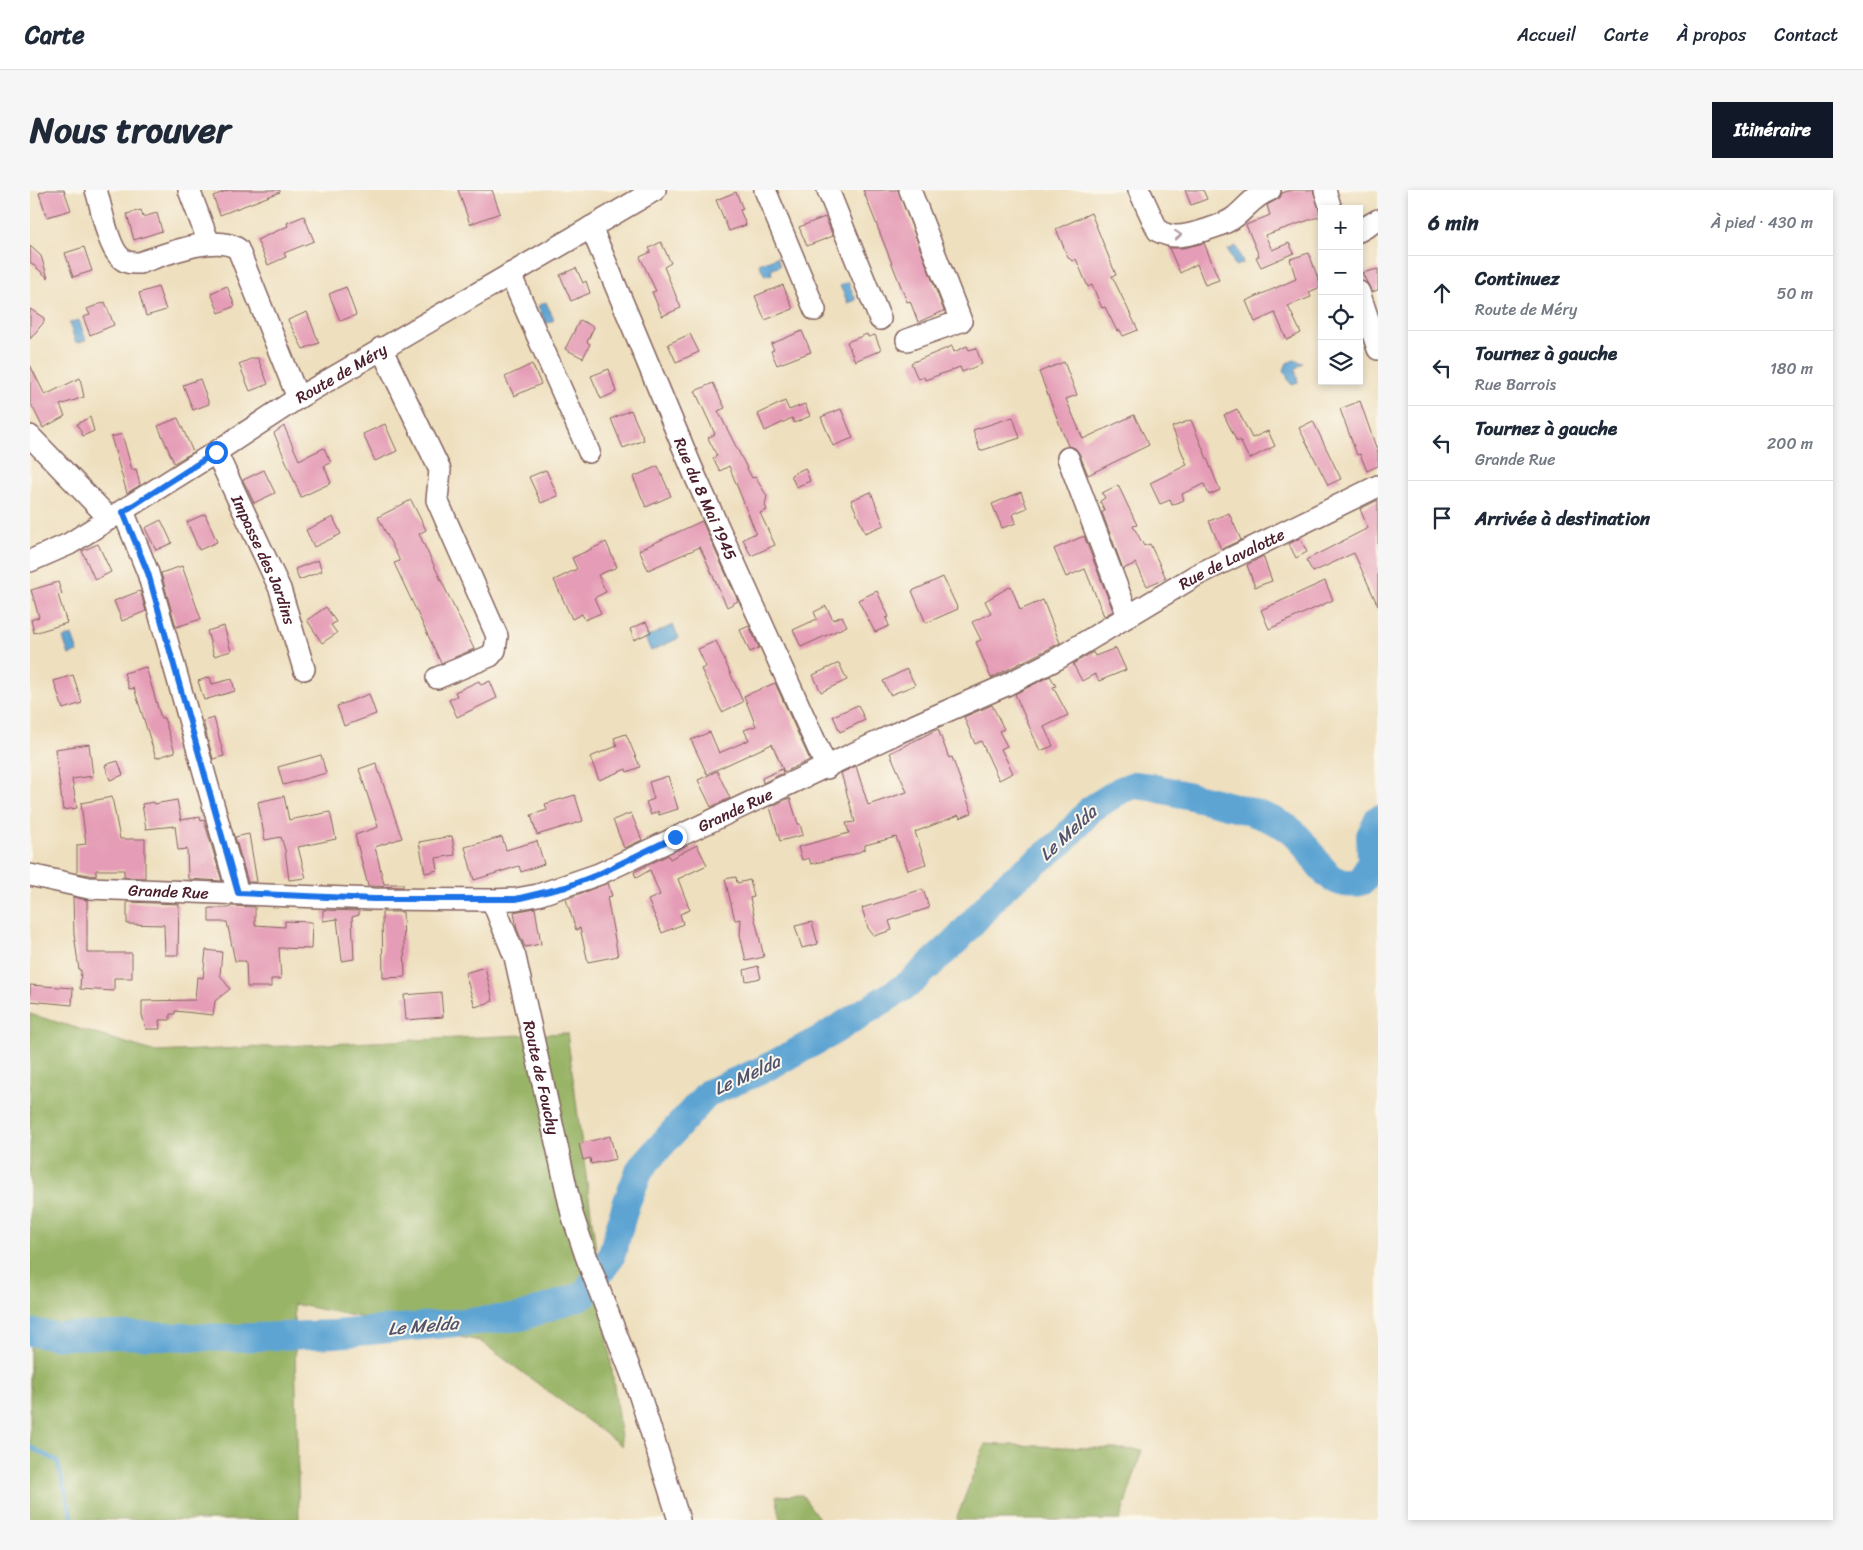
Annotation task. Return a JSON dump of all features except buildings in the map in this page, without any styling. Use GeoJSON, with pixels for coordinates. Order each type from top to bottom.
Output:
{"type":"FeatureCollection","features":[{"type":"Feature","properties":{"kind":"street"},"geometry":{"type":"LineString","coordinates":[[96,190],[114,250],[121,258],[128,262],[138,263],[209,243],[230,243],[238,248],[298,398]]}},
{"type":"Feature","properties":{"kind":"street"},"geometry":{"type":"LineString","coordinates":[[190,190],[209,243]]}},
{"type":"Feature","properties":{"kind":"street","name":"Route de Méry"},"geometry":{"type":"LineString","coordinates":[[30,561],[69,544],[298,398],[655,190]]}},
{"type":"Feature","properties":{"kind":"street"},"geometry":{"type":"LineString","coordinates":[[764,190],[815,310]]}},
{"type":"Feature","properties":{"kind":"street"},"geometry":{"type":"LineString","coordinates":[[828,190],[880,319]]}},
{"type":"Feature","properties":{"kind":"street"},"geometry":{"type":"LineString","coordinates":[[907,340],[961,321],[910,190]]}},
{"type":"Feature","properties":{"kind":"street"},"geometry":{"type":"LineString","coordinates":[[1140,190],[1158,231],[1178,236],[1217,226],[1234,218],[1249,203],[1270,190]]}},
{"type":"Feature","properties":{"kind":"street"},"geometry":{"type":"LineString","coordinates":[[1325,190],[1330,205]]}},
{"type":"Feature","properties":{"kind":"street"},"geometry":{"type":"LineString","coordinates":[[1363,229],[1378,220]]}},
{"type":"Feature","properties":{"kind":"street","name":"Rue du 8 Mai 1945"},"geometry":{"type":"LineString","coordinates":[[591,227],[696,478],[827,768]]}},
{"type":"Feature","properties":{"kind":"street"},"geometry":{"type":"LineString","coordinates":[[510,274],[589,452]]}},
{"type":"Feature","properties":{"kind":"street"},"geometry":{"type":"LineString","coordinates":[[1360,295],[1378,349]]}},
{"type":"Feature","properties":{"kind":"street"},"geometry":{"type":"LineString","coordinates":[[381,348],[440,470],[437,500],[497,636],[495,650],[490,656],[437,678]]}},
{"type":"Feature","properties":{"kind":"street"},"geometry":{"type":"LineString","coordinates":[[30,436],[117,515],[148,573],[238,893]]}},
{"type":"Feature","properties":{"kind":"street","name":"Impasse des Jardins"},"geometry":{"type":"LineString","coordinates":[[216,452],[280,589],[304,669]]}},
{"type":"Feature","properties":{"kind":"street"},"geometry":{"type":"LineString","coordinates":[[1068,458],[1128,616]]}},
{"type":"Feature","properties":{"kind":"street","name":"Rue de Lavalotte"},"geometry":{"type":"LineString","coordinates":[[1091,639],[1204,572],[1378,486]]}},
{"type":"Feature","properties":{"kind":"street","name":"Grande Rue"},"geometry":{"type":"LineString","coordinates":[[30,875],[89,888],[492,900],[516,899],[538,895],[591,877],[827,768],[897,733],[1004,686],[1091,639]]}},
{"type":"Feature","properties":{"kind":"street","name":"Route de Fouchy"},"geometry":{"type":"LineString","coordinates":[[492,900],[515,957],[562,1171],[586,1256],[639,1393],[679,1520]]}},
{"type":"Feature","properties":{"kind":"green space"},"geometry":{"type":"Polygon","coordinates":[[[30,1014],[156,1052],[567,1033],[622,1446],[480,1341],[294,1304],[299,1520],[30,1520],[30,1014]]]}},
{"type":"Feature","properties":{"kind":"green space"},"geometry":{"type":"Polygon","coordinates":[[[985,1444],[1142,1450],[1120,1520],[956,1520],[985,1444]]]}},
{"type":"Feature","properties":{"kind":"green space"},"geometry":{"type":"Polygon","coordinates":[[[802,1495],[820,1520],[781,1520],[776,1496],[802,1495]]]}},
{"type":"Feature","properties":{"kind":"water"},"geometry":{"type":"Polygon","coordinates":[[[1236,246],[1243,263],[1235,266],[1228,250],[1236,246]]]}},
{"type":"Feature","properties":{"kind":"water"},"geometry":{"type":"Polygon","coordinates":[[[777,257],[780,266],[771,270],[772,274],[765,276],[759,264],[777,257]]]}},
{"type":"Feature","properties":{"kind":"water"},"geometry":{"type":"Polygon","coordinates":[[[848,282],[856,300],[848,303],[840,286],[848,282]]]}},
{"type":"Feature","properties":{"kind":"water"},"geometry":{"type":"Polygon","coordinates":[[[546,302],[554,320],[546,324],[538,306],[546,302]]]}},
{"type":"Feature","properties":{"kind":"water"},"geometry":{"type":"Polygon","coordinates":[[[79,320],[86,340],[76,343],[69,323],[79,320]]]}},
{"type":"Feature","properties":{"kind":"water"},"geometry":{"type":"Polygon","coordinates":[[[1294,360],[1303,363],[1295,369],[1298,382],[1293,385],[1290,383],[1284,370],[1287,363],[1294,360]]]}},
{"type":"Feature","properties":{"kind":"water"},"geometry":{"type":"Polygon","coordinates":[[[673,625],[679,638],[651,651],[645,638],[673,625]]]}},
{"type":"Feature","properties":{"kind":"water"},"geometry":{"type":"Polygon","coordinates":[[[72,635],[78,652],[69,655],[63,638],[72,635]]]}},
{"type":"Feature","properties":{"kind":"waterway","name":"Le Melda"},"geometry":{"type":"LineString","coordinates":[[30,1332],[58,1336],[116,1335],[230,1338],[335,1334],[521,1317],[584,1295],[611,1257],[626,1204],[640,1169],[708,1093],[760,1071],[824,1037],[909,984],[957,940],[1004,887],[1062,842],[1091,809],[1121,790],[1134,785],[1151,787],[1227,805],[1266,817],[1294,833],[1323,869],[1340,882],[1363,881],[1371,860],[1370,836],[1378,819]]}},
{"type":"Feature","properties":{"kind":"waterway"},"geometry":{"type":"LineString","coordinates":[[30,1447],[57,1461],[73,1520]]}},
{"type":"Feature","properties":{"kind":"route"},"geometry":{"type":"LineString","coordinates":[[216,452],[123,512],[148,573],[238,893],[374,899],[516,899],[566,887],[599,874],[675,837]]}}]}
